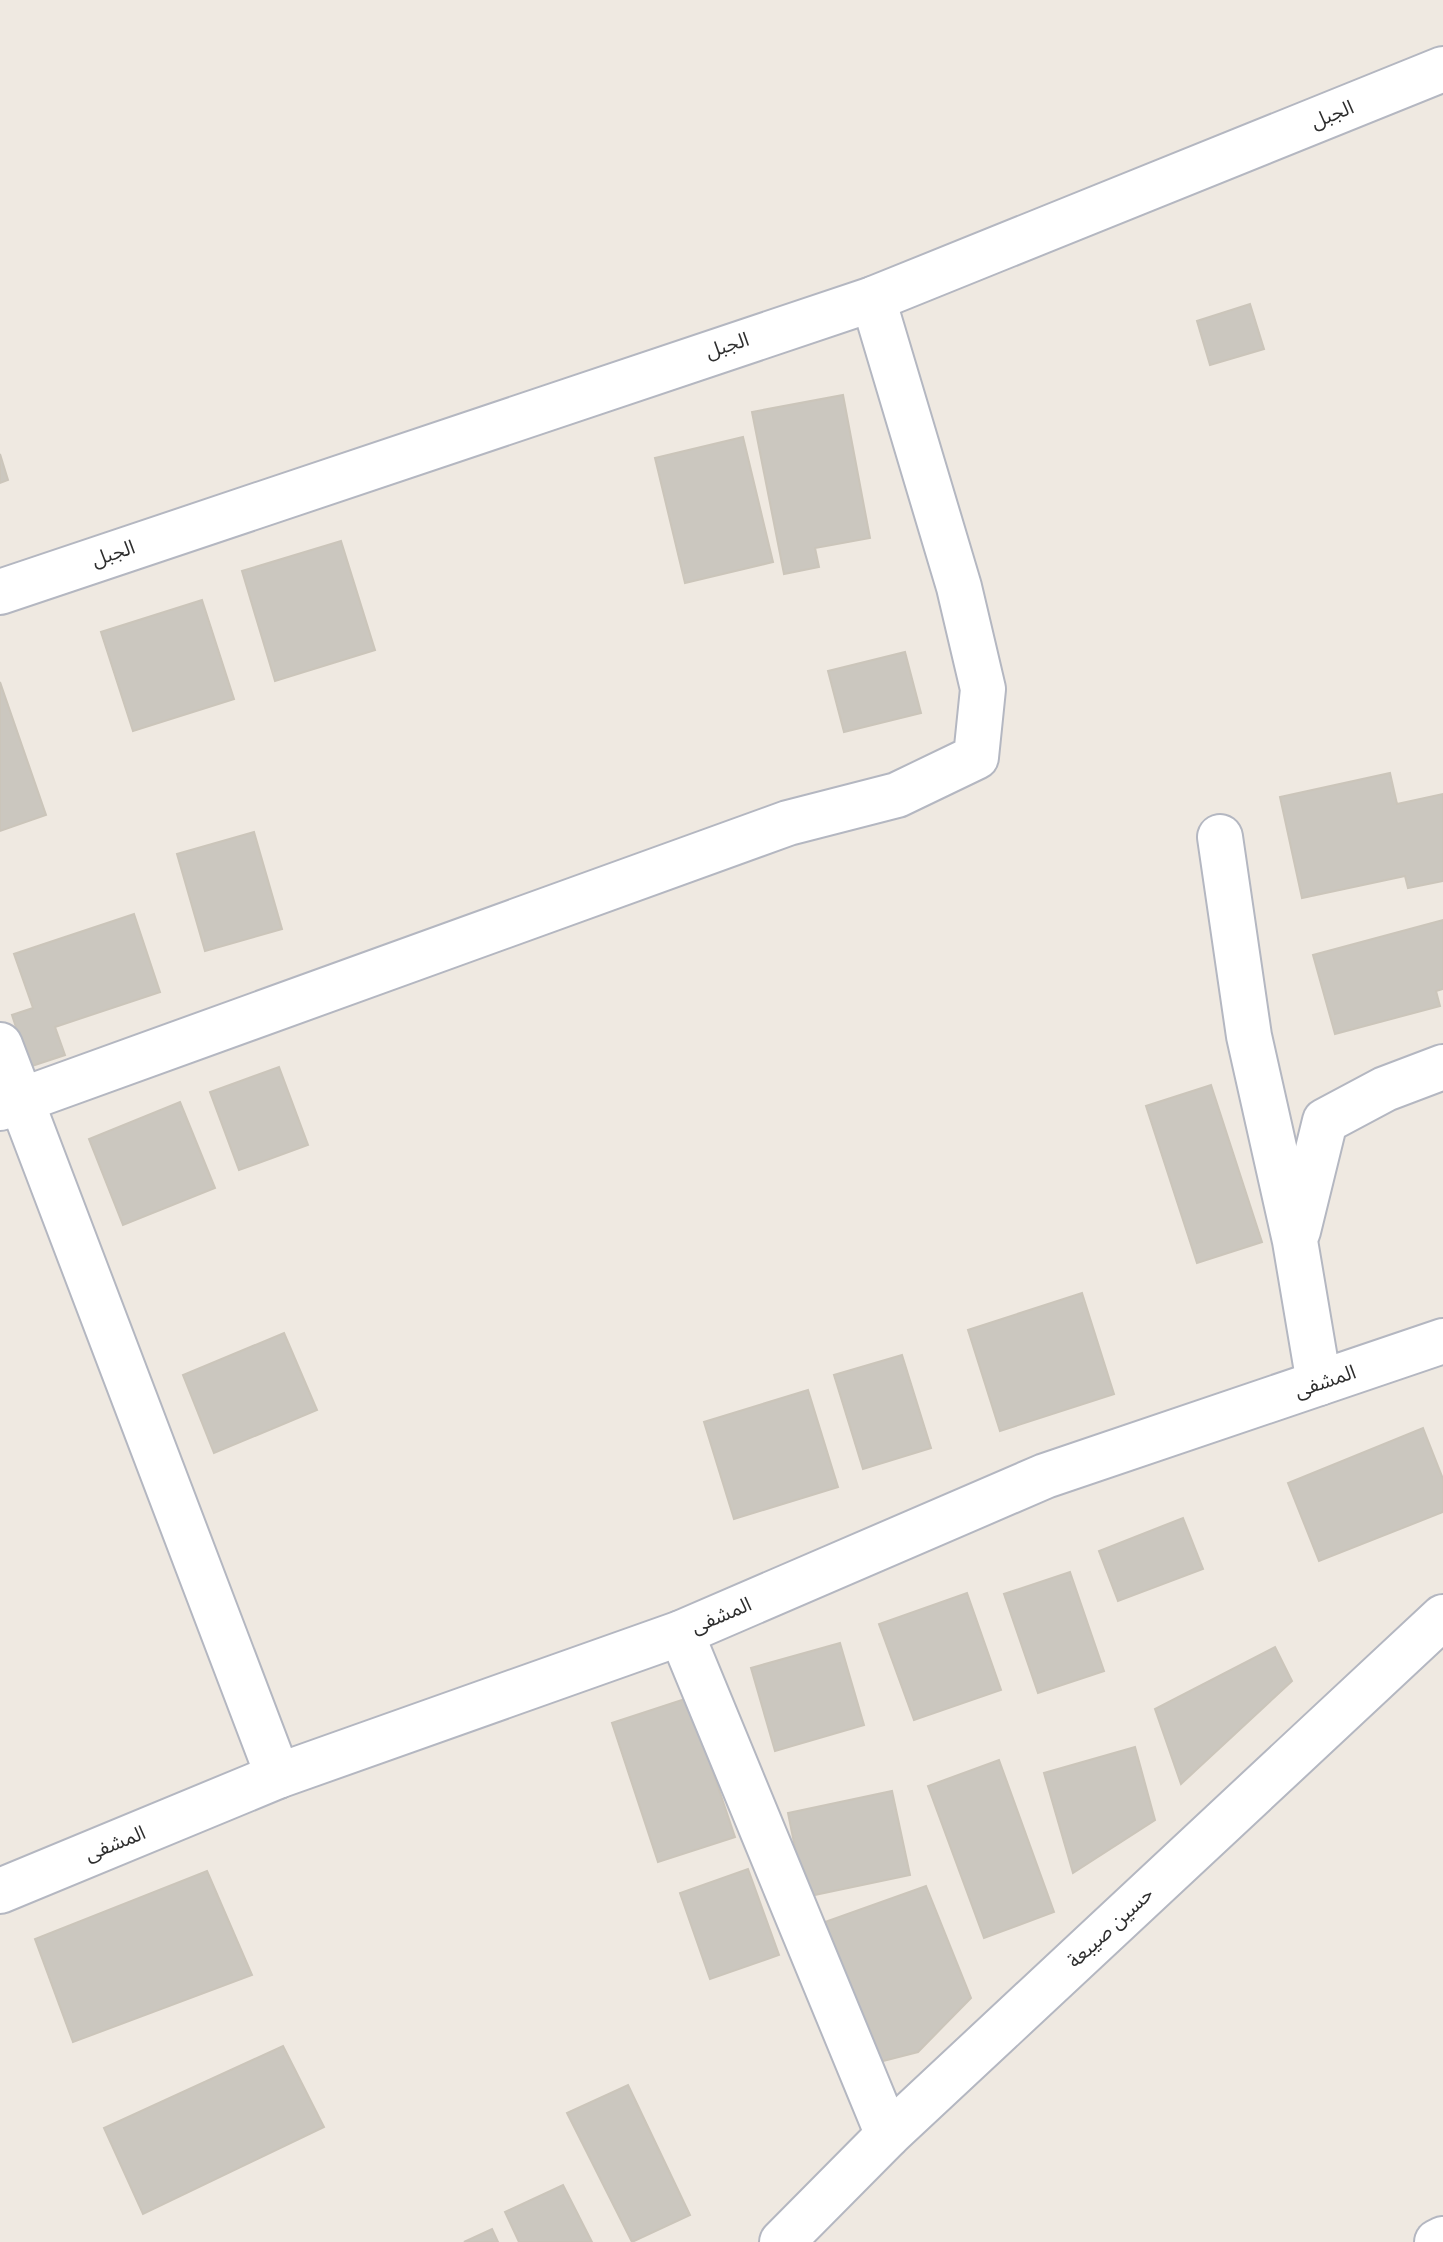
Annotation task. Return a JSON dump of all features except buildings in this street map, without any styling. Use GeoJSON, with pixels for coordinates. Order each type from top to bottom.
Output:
{"type":"FeatureCollection","features":[{"type":"Feature","properties":{"kind":"street","name":"الجبل"},"geometry":{"type":"LineString","coordinates":[[0,592],[873,299],[1443,69]]}},
{"type":"Feature","properties":{"kind":"street"},"geometry":{"type":"LineString","coordinates":[[11,1104],[788,823],[897,795],[976,757],[983,689],[959,587],[873,299]]}},
{"type":"Feature","properties":{"kind":"street"},"geometry":{"type":"LineString","coordinates":[[1220,837],[1249,1036],[1295,1241],[1319,1383]]}},
{"type":"Feature","properties":{"kind":"street"},"geometry":{"type":"LineString","coordinates":[[0,1045],[11,1104],[278,1776]]}},
{"type":"Feature","properties":{"kind":"street"},"geometry":{"type":"LineString","coordinates":[[1295,1241],[1325,1121],[1385,1089],[1443,1067]]}},
{"type":"Feature","properties":{"kind":"street","name":"المشفى"},"geometry":{"type":"LineString","coordinates":[[0,1891],[278,1776],[681,1633],[1045,1476],[1443,1341]]}},
{"type":"Feature","properties":{"kind":"street","name":"حسين صيبعة"},"geometry":{"type":"LineString","coordinates":[[782,2242],[888,2135],[1443,1617]]}},
{"type":"Feature","properties":{"kind":"street"},"geometry":{"type":"LineString","coordinates":[[681,1633],[888,2135]]}},
{"type":"Feature","properties":{"kind":"street"},"geometry":{"type":"LineString","coordinates":[[1437,2242],[1443,2239]]}}]}
